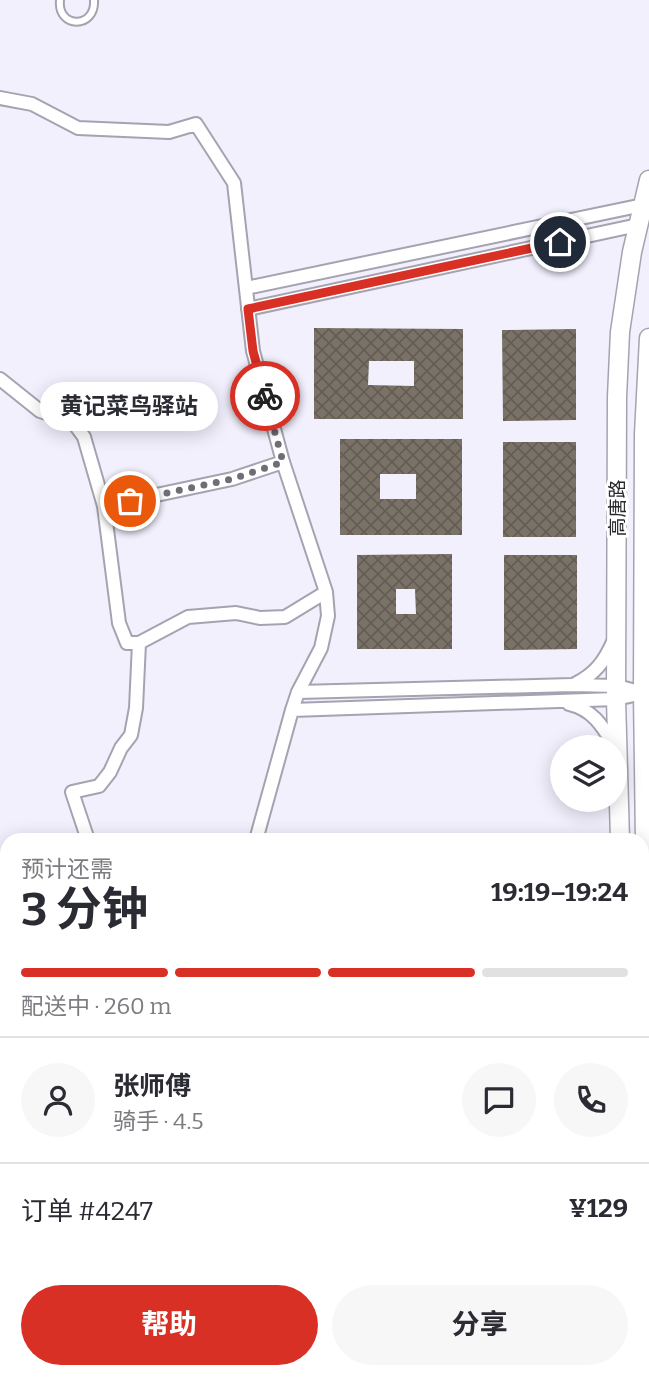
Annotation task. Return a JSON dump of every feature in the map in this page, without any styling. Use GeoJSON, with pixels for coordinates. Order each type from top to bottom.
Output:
{"type":"FeatureCollection","features":[{"type":"Feature","properties":{"kind":"street"},"geometry":{"type":"LineString","coordinates":[[0,98],[32,104],[78,128],[169,132],[196,124],[234,183],[253,351],[283,462],[326,592],[328,616],[321,648],[298,692],[292,710],[258,833]]}},
{"type":"Feature","properties":{"kind":"street","name":"高唐路"},"geometry":{"type":"LineString","coordinates":[[617,735],[617,397],[620,332],[638,225],[649,180]]}},
{"type":"Feature","properties":{"kind":"street"},"geometry":{"type":"LineString","coordinates":[[246,288],[643,205]]}},
{"type":"Feature","properties":{"kind":"street"},"geometry":{"type":"LineString","coordinates":[[248,309],[638,225]]}},
{"type":"Feature","properties":{"kind":"street","name":"高唐路"},"geometry":{"type":"LineString","coordinates":[[645,833],[644,434],[649,338]]}},
{"type":"Feature","properties":{"kind":"street"},"geometry":{"type":"LineString","coordinates":[[0,379],[40,411],[73,422],[84,437],[104,506],[120,623],[127,643],[139,643],[188,617],[236,613],[260,618],[285,617],[326,592]]}},
{"type":"Feature","properties":{"kind":"street"},"geometry":{"type":"LineString","coordinates":[[104,506],[232,479],[283,462]]}},
{"type":"Feature","properties":{"kind":"street"},"geometry":{"type":"LineString","coordinates":[[572,685],[587,678],[601,666],[617,632]]}},
{"type":"Feature","properties":{"kind":"street"},"geometry":{"type":"LineString","coordinates":[[87,833],[72,792],[99,786],[131,736],[136,708],[139,643]]}},
{"type":"Feature","properties":{"kind":"street"},"geometry":{"type":"LineString","coordinates":[[298,692],[572,685],[643,693]]}},
{"type":"Feature","properties":{"kind":"street"},"geometry":{"type":"LineString","coordinates":[[292,710],[559,701],[617,692]]}},
{"type":"Feature","properties":{"kind":"street"},"geometry":{"type":"LineString","coordinates":[[559,701],[577,705],[596,718],[607,735]]}},
{"type":"Feature","properties":{"kind":"street","name":"高唐路"},"geometry":{"type":"LineString","coordinates":[[619,812],[620,833]]}},
{"type":"Feature","properties":{"kind":"lane"},"geometry":{"type":"LineString","coordinates":[[60,0],[61,12],[74,22],[90,17],[97,0]]}},
{"type":"Feature","properties":{"kind":"building"},"geometry":{"type":"Polygon","coordinates":[[[314,328],[463,329],[463,419],[314,419],[314,328]],[[369,361],[368,385],[414,386],[414,361],[369,361]]]}},
{"type":"Feature","properties":{"kind":"building"},"geometry":{"type":"Polygon","coordinates":[[[576,329],[576,420],[503,421],[502,330],[576,329]]]}},
{"type":"Feature","properties":{"kind":"building"},"geometry":{"type":"Polygon","coordinates":[[[340,439],[462,439],[462,535],[340,535],[340,439]],[[380,474],[380,499],[416,499],[416,474],[380,474]]]}},
{"type":"Feature","properties":{"kind":"building"},"geometry":{"type":"Polygon","coordinates":[[[503,442],[576,442],[576,537],[503,537],[503,442]]]}},
{"type":"Feature","properties":{"kind":"building"},"geometry":{"type":"Polygon","coordinates":[[[144,476],[145,488],[130,492],[128,481],[144,476]]]}},
{"type":"Feature","properties":{"kind":"building"},"geometry":{"type":"Polygon","coordinates":[[[452,554],[452,649],[357,649],[357,555],[452,554]],[[396,589],[396,614],[416,614],[415,589],[396,589]]]}},
{"type":"Feature","properties":{"kind":"building"},"geometry":{"type":"Polygon","coordinates":[[[504,555],[577,555],[577,649],[504,650],[504,555]]]}},
{"type":"Feature","properties":{"kind":"way so far"},"geometry":{"type":"LineString","coordinates":[[130,501],[232,479],[283,462],[265,396]]}},
{"type":"Feature","properties":{"kind":"place","name":"黄记菜鸟驿站"},"geometry":{"type":"Point","coordinates":[130,501]}},
{"type":"Feature","properties":{"kind":"route"},"geometry":{"type":"LineString","coordinates":[[265,396],[253,351],[248,309],[560,242]]}}]}
